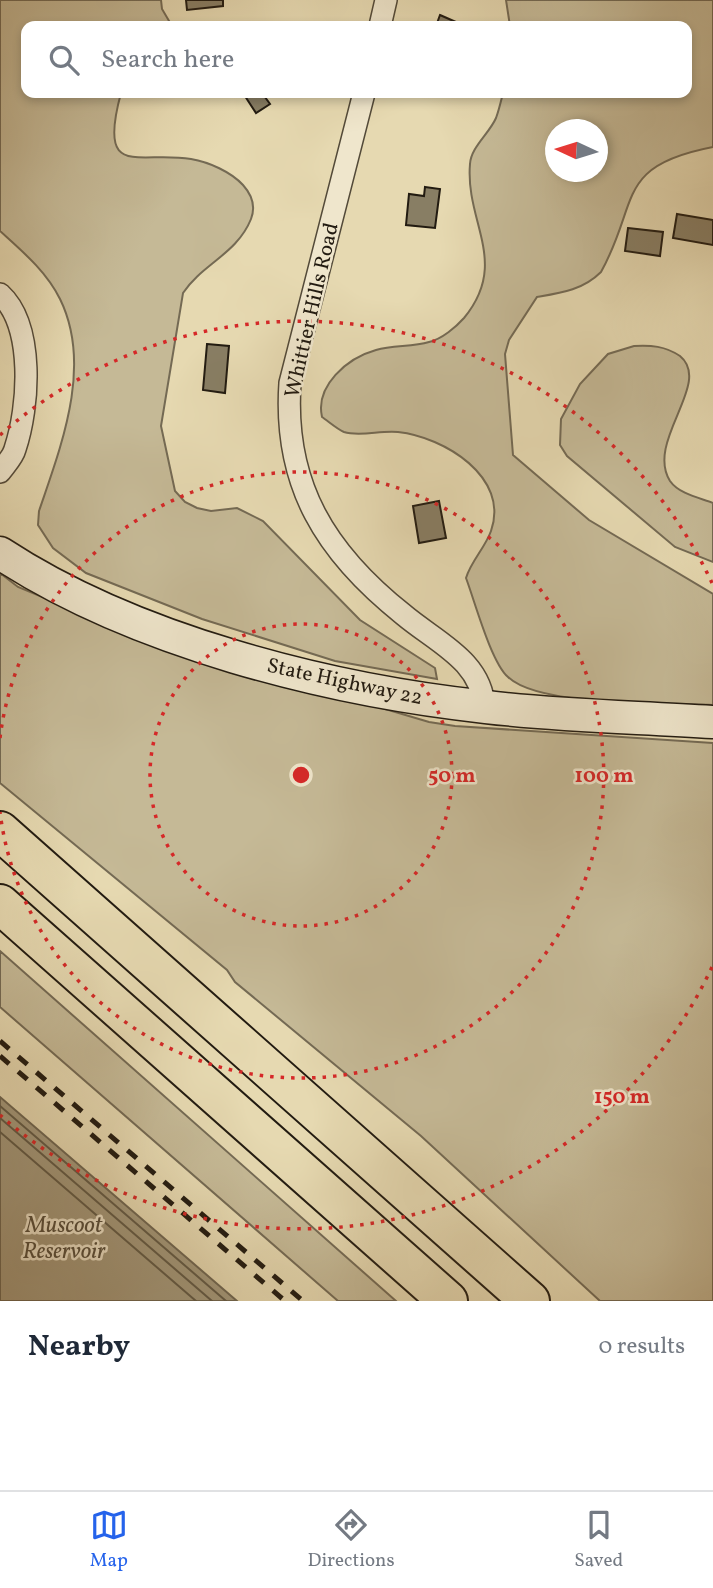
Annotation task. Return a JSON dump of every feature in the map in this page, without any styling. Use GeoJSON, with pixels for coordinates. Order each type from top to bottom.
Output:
{"type":"FeatureCollection","features":[{"type":"Feature","properties":{"kind":"highway"},"geometry":{"type":"LineString","coordinates":[[0,831],[530,1301]]}},
{"type":"Feature","properties":{"kind":"highway"},"geometry":{"type":"LineString","coordinates":[[0,905],[448,1301]]}},
{"type":"Feature","properties":{"kind":"main road","name":"State Highway 22"},"geometry":{"type":"LineString","coordinates":[[0,553],[112,611],[218,651],[331,680],[484,707],[713,722]]}},
{"type":"Feature","properties":{"kind":"street"},"geometry":{"type":"LineString","coordinates":[[381,21],[386,0]]}},
{"type":"Feature","properties":{"kind":"street","name":"Whittier Hills Road"},"geometry":{"type":"LineString","coordinates":[[363,98],[290,383],[288,418],[294,465],[318,523],[343,556],[402,614],[468,664],[483,690],[484,707]]}},
{"type":"Feature","properties":{"kind":"street"},"geometry":{"type":"LineString","coordinates":[[0,294],[11,304],[23,343],[27,377],[15,451],[0,472]]}},
{"type":"Feature","properties":{"kind":"shaded area"},"geometry":{"type":"Polygon","coordinates":[[[0,0],[161,0],[162,9],[169,21],[21,21],[21,98],[120,98],[114,139],[119,150],[127,156],[172,157],[205,162],[232,176],[243,185],[251,197],[252,214],[245,231],[183,293],[161,426],[175,491],[185,502],[197,508],[211,511],[237,508],[263,521],[360,620],[435,668],[437,679],[335,661],[202,619],[86,573],[53,548],[38,525],[39,511],[70,406],[74,351],[60,299],[48,279],[0,231],[0,0]]]}},
{"type":"Feature","properties":{"kind":"shaded area"},"geometry":{"type":"Polygon","coordinates":[[[506,0],[713,0],[713,147],[681,155],[659,165],[644,176],[634,190],[601,272],[579,287],[537,297],[509,340],[505,354],[513,455],[589,520],[713,594],[713,705],[574,699],[524,687],[508,677],[490,645],[466,578],[491,531],[494,511],[491,493],[482,477],[453,451],[435,442],[398,432],[344,432],[322,417],[323,395],[328,384],[354,359],[376,350],[423,344],[439,338],[464,318],[477,298],[484,279],[485,260],[473,205],[470,164],[474,152],[493,124],[502,98],[692,98],[692,21],[509,21],[506,0]]]}},
{"type":"Feature","properties":{"kind":"shaded area"},"geometry":{"type":"Polygon","coordinates":[[[634,346],[669,350],[680,356],[688,367],[689,381],[666,448],[665,465],[670,481],[679,489],[713,503],[713,562],[675,547],[567,456],[560,445],[561,419],[580,384],[608,354],[634,346]]]}},
{"type":"Feature","properties":{"kind":"shaded area"},"geometry":{"type":"Polygon","coordinates":[[[0,573],[18,587],[129,633],[429,722],[713,743],[713,1301],[600,1301],[421,1136],[235,982],[227,970],[0,783],[0,573]]]}},
{"type":"Feature","properties":{"kind":"shaded area"},"geometry":{"type":"Polygon","coordinates":[[[0,951],[396,1301],[338,1301],[0,1007],[0,951]]]}},
{"type":"Feature","properties":{"kind":"water","name":"Muscoot Reservoir"},"geometry":{"type":"Polygon","coordinates":[[[0,1097],[237,1301],[0,1301],[0,1097]]]}},
{"type":"Feature","properties":{"kind":"building"},"geometry":{"type":"Polygon","coordinates":[[[186,0],[223,0],[223,6],[187,10],[186,0]]]}},
{"type":"Feature","properties":{"kind":"building"},"geometry":{"type":"Polygon","coordinates":[[[440,15],[454,21],[438,21],[440,15]]]}},
{"type":"Feature","properties":{"kind":"building"},"geometry":{"type":"Polygon","coordinates":[[[246,98],[266,98],[270,104],[256,113],[246,98]]]}},
{"type":"Feature","properties":{"kind":"building"},"geometry":{"type":"Polygon","coordinates":[[[425,187],[440,189],[435,228],[406,225],[409,194],[424,196],[425,187]]]}},
{"type":"Feature","properties":{"kind":"building"},"geometry":{"type":"Polygon","coordinates":[[[677,214],[713,220],[713,245],[673,238],[677,214]]]}},
{"type":"Feature","properties":{"kind":"building"},"geometry":{"type":"Polygon","coordinates":[[[628,228],[663,232],[660,256],[625,251],[628,228]]]}},
{"type":"Feature","properties":{"kind":"building"},"geometry":{"type":"Polygon","coordinates":[[[207,344],[229,346],[225,393],[203,390],[207,344]]]}},
{"type":"Feature","properties":{"kind":"building"},"geometry":{"type":"Polygon","coordinates":[[[439,501],[446,538],[419,543],[413,506],[439,501]]]}},
{"type":"Feature","properties":{"kind":"railway"},"geometry":{"type":"LineString","coordinates":[[0,1041],[303,1301]]}},
{"type":"Feature","properties":{"kind":"railway"},"geometry":{"type":"LineString","coordinates":[[0,1056],[285,1301]]}}]}
